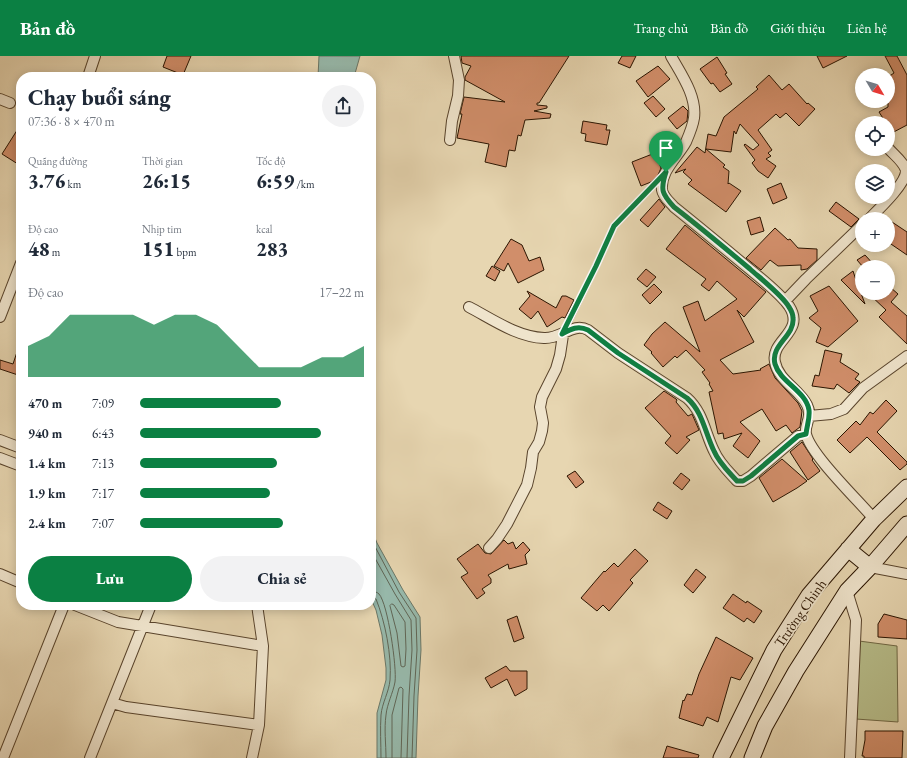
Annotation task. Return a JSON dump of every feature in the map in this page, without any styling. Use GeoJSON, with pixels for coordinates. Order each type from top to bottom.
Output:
{"type":"FeatureCollection","features":[{"type":"Feature","properties":{"kind":"street"},"geometry":{"type":"LineString","coordinates":[[89,72],[94,56]]}},
{"type":"Feature","properties":{"kind":"street"},"geometry":{"type":"LineString","coordinates":[[450,140],[452,121],[458,96],[459,80],[454,56]]}},
{"type":"Feature","properties":{"kind":"street"},"geometry":{"type":"LineString","coordinates":[[671,56],[690,94],[694,119],[686,142],[666,172],[662,183],[662,191],[670,202],[765,282],[789,306],[794,317],[793,327],[777,348],[774,356],[775,365],[780,375],[807,404],[809,416],[806,434],[812,447],[874,519]]}},
{"type":"Feature","properties":{"kind":"street"},"geometry":{"type":"LineString","coordinates":[[0,99],[10,103]]}},
{"type":"Feature","properties":{"kind":"street"},"geometry":{"type":"LineString","coordinates":[[876,212],[896,190],[903,180],[906,172],[895,156]]}},
{"type":"Feature","properties":{"kind":"street"},"geometry":{"type":"LineString","coordinates":[[785,301],[855,232]]}},
{"type":"Feature","properties":{"kind":"street"},"geometry":{"type":"LineString","coordinates":[[0,317],[16,275]]}},
{"type":"Feature","properties":{"kind":"street"},"geometry":{"type":"LineString","coordinates":[[469,307],[520,334],[529,336],[546,339],[562,334],[576,327],[588,330],[618,353],[693,403],[700,414],[714,452],[718,459],[737,481],[743,481],[751,476],[798,436],[806,434]]}},
{"type":"Feature","properties":{"kind":"street"},"geometry":{"type":"LineString","coordinates":[[489,548],[507,524],[527,486],[533,452],[539,442],[542,431],[543,423],[540,407],[542,397],[556,369],[560,355],[562,334]]}},
{"type":"Feature","properties":{"kind":"street"},"geometry":{"type":"LineString","coordinates":[[809,416],[831,414],[844,409],[863,388],[907,356]]}},
{"type":"Feature","properties":{"kind":"street"},"geometry":{"type":"LineString","coordinates":[[0,440],[16,446]]}},
{"type":"Feature","properties":{"kind":"street"},"geometry":{"type":"LineString","coordinates":[[0,458],[16,464]]}},
{"type":"Feature","properties":{"kind":"street","name":"Trường Chinh"},"geometry":{"type":"LineString","coordinates":[[721,758],[774,650],[809,595],[874,519],[907,487]]}},
{"type":"Feature","properties":{"kind":"street","name":"Trường Chinh"},"geometry":{"type":"LineString","coordinates":[[752,758],[765,726],[796,671],[847,591],[907,524]]}},
{"type":"Feature","properties":{"kind":"street"},"geometry":{"type":"LineString","coordinates":[[848,549],[870,567],[907,574]]}},
{"type":"Feature","properties":{"kind":"street"},"geometry":{"type":"LineString","coordinates":[[0,574],[16,581]]}},
{"type":"Feature","properties":{"kind":"street"},"geometry":{"type":"LineString","coordinates":[[847,591],[856,620],[850,758]]}},
{"type":"Feature","properties":{"kind":"street"},"geometry":{"type":"LineString","coordinates":[[3,758],[62,610]]}},
{"type":"Feature","properties":{"kind":"street"},"geometry":{"type":"LineString","coordinates":[[88,610],[118,622],[263,646]]}},
{"type":"Feature","properties":{"kind":"street"},"geometry":{"type":"LineString","coordinates":[[90,758],[149,610]]}},
{"type":"Feature","properties":{"kind":"street"},"geometry":{"type":"LineString","coordinates":[[252,758],[259,725],[263,646],[258,610]]}},
{"type":"Feature","properties":{"kind":"street"},"geometry":{"type":"LineString","coordinates":[[112,703],[126,707],[259,725]]}},
{"type":"Feature","properties":{"kind":"lane"},"geometry":{"type":"LineString","coordinates":[[562,334],[614,226],[666,172]]}},
{"type":"Feature","properties":{"kind":"green space"},"geometry":{"type":"Polygon","coordinates":[[[859,641],[897,646],[898,722],[856,719],[859,641]]]}},
{"type":"Feature","properties":{"kind":"water"},"geometry":{"type":"Polygon","coordinates":[[[319,56],[360,56],[355,72],[318,72],[319,56]]]}},
{"type":"Feature","properties":{"kind":"water"},"geometry":{"type":"Polygon","coordinates":[[[376,540],[403,590],[420,617],[421,650],[416,758],[377,758],[377,713],[386,680],[382,635],[376,610],[376,540]]]}},
{"type":"Feature","properties":{"kind":"building"},"geometry":{"type":"Polygon","coordinates":[[[167,56],[191,56],[184,72],[176,72],[163,67],[167,56]]]}},
{"type":"Feature","properties":{"kind":"building"},"geometry":{"type":"Polygon","coordinates":[[[461,56],[569,56],[539,103],[537,103],[537,105],[547,106],[547,108],[534,111],[551,114],[550,118],[525,120],[521,136],[518,135],[515,151],[509,150],[506,167],[485,162],[489,144],[457,138],[464,97],[505,102],[465,80],[471,66],[462,63],[461,56]]]}},
{"type":"Feature","properties":{"kind":"building"},"geometry":{"type":"Polygon","coordinates":[[[622,56],[636,56],[630,68],[618,63],[622,56]]]}},
{"type":"Feature","properties":{"kind":"building"},"geometry":{"type":"Polygon","coordinates":[[[817,56],[847,56],[823,68],[817,56]]]}},
{"type":"Feature","properties":{"kind":"building"},"geometry":{"type":"Polygon","coordinates":[[[885,56],[897,56],[907,75],[907,125],[895,131],[895,116],[882,116],[879,112],[886,108],[895,108],[895,68],[891,68],[885,56]]]}},
{"type":"Feature","properties":{"kind":"building"},"geometry":{"type":"Polygon","coordinates":[[[717,57],[727,73],[725,74],[732,84],[720,92],[713,83],[711,84],[700,69],[717,57]]]}},
{"type":"Feature","properties":{"kind":"building"},"geometry":{"type":"Polygon","coordinates":[[[658,66],[670,79],[648,97],[636,81],[658,66]]]}},
{"type":"Feature","properties":{"kind":"building"},"geometry":{"type":"Polygon","coordinates":[[[769,75],[782,90],[789,84],[807,104],[808,103],[815,109],[799,126],[786,113],[780,118],[776,114],[758,130],[772,150],[768,153],[771,156],[766,159],[776,166],[768,178],[758,171],[752,163],[755,160],[744,145],[745,144],[753,150],[759,145],[740,124],[736,134],[734,131],[731,152],[706,149],[725,165],[723,167],[729,171],[728,184],[729,183],[741,191],[726,212],[688,184],[692,180],[683,172],[686,169],[675,173],[697,147],[705,153],[708,134],[716,136],[724,117],[758,89],[756,87],[769,75]]]}},
{"type":"Feature","properties":{"kind":"building"},"geometry":{"type":"Polygon","coordinates":[[[653,96],[665,109],[656,117],[644,103],[653,96]]]}},
{"type":"Feature","properties":{"kind":"building"},"geometry":{"type":"Polygon","coordinates":[[[683,106],[688,111],[687,121],[677,129],[668,118],[683,106]]]}},
{"type":"Feature","properties":{"kind":"building"},"geometry":{"type":"Polygon","coordinates":[[[583,121],[607,125],[606,130],[610,130],[607,145],[585,141],[586,134],[581,133],[583,121]]]}},
{"type":"Feature","properties":{"kind":"building"},"geometry":{"type":"Polygon","coordinates":[[[16,132],[16,163],[2,154],[16,132]]]}},
{"type":"Feature","properties":{"kind":"building"},"geometry":{"type":"Polygon","coordinates":[[[655,153],[661,168],[658,175],[651,182],[641,186],[632,162],[655,153]]]}},
{"type":"Feature","properties":{"kind":"building"},"geometry":{"type":"Polygon","coordinates":[[[781,183],[787,198],[773,204],[767,189],[781,183]]]}},
{"type":"Feature","properties":{"kind":"building"},"geometry":{"type":"Polygon","coordinates":[[[659,199],[665,207],[648,227],[640,220],[659,199]]]}},
{"type":"Feature","properties":{"kind":"building"},"geometry":{"type":"Polygon","coordinates":[[[836,202],[855,216],[855,223],[851,227],[829,211],[836,202]]]}},
{"type":"Feature","properties":{"kind":"building"},"geometry":{"type":"Polygon","coordinates":[[[760,217],[764,231],[751,235],[747,221],[760,217]]]}},
{"type":"Feature","properties":{"kind":"building"},"geometry":{"type":"Polygon","coordinates":[[[895,224],[907,232],[907,255],[895,247],[895,224]]]}},
{"type":"Feature","properties":{"kind":"building"},"geometry":{"type":"Polygon","coordinates":[[[685,225],[766,292],[744,317],[737,310],[754,342],[720,360],[733,374],[761,370],[760,369],[769,364],[775,378],[798,403],[802,411],[800,427],[792,433],[786,425],[776,431],[762,409],[740,422],[760,441],[748,458],[733,446],[742,433],[724,439],[723,433],[718,434],[709,392],[713,391],[709,384],[710,383],[702,372],[705,370],[686,350],[677,358],[675,356],[663,367],[651,353],[652,352],[644,345],[652,334],[665,322],[700,352],[683,307],[698,301],[705,321],[737,299],[717,281],[709,291],[701,285],[706,279],[666,249],[685,225]]]}},
{"type":"Feature","properties":{"kind":"building"},"geometry":{"type":"Polygon","coordinates":[[[775,228],[788,240],[790,239],[798,248],[817,249],[817,260],[807,269],[801,270],[801,265],[778,266],[770,260],[761,270],[746,258],[775,228]]]}},
{"type":"Feature","properties":{"kind":"building"},"geometry":{"type":"Polygon","coordinates":[[[511,239],[522,245],[529,261],[540,257],[544,270],[518,283],[508,263],[504,271],[494,266],[511,239]]]}},
{"type":"Feature","properties":{"kind":"building"},"geometry":{"type":"Polygon","coordinates":[[[865,255],[870,260],[857,260],[865,255]]]}},
{"type":"Feature","properties":{"kind":"building"},"geometry":{"type":"Polygon","coordinates":[[[492,266],[500,271],[495,281],[486,276],[492,266]]]}},
{"type":"Feature","properties":{"kind":"building"},"geometry":{"type":"Polygon","coordinates":[[[646,269],[656,277],[647,287],[637,279],[646,269]]]}},
{"type":"Feature","properties":{"kind":"building"},"geometry":{"type":"Polygon","coordinates":[[[853,271],[855,277],[855,294],[841,280],[853,271]]]}},
{"type":"Feature","properties":{"kind":"building"},"geometry":{"type":"Polygon","coordinates":[[[654,284],[662,292],[650,304],[642,295],[654,284]]]}},
{"type":"Feature","properties":{"kind":"building"},"geometry":{"type":"Polygon","coordinates":[[[829,286],[858,321],[828,347],[816,342],[821,328],[809,318],[818,311],[810,296],[829,286]]]}},
{"type":"Feature","properties":{"kind":"building"},"geometry":{"type":"Polygon","coordinates":[[[527,291],[556,308],[562,296],[566,296],[574,300],[565,318],[562,317],[547,327],[538,311],[531,319],[519,309],[530,296],[527,291]]]}},
{"type":"Feature","properties":{"kind":"building"},"geometry":{"type":"Polygon","coordinates":[[[875,300],[893,300],[891,302],[907,316],[907,344],[879,317],[886,310],[875,300]]]}},
{"type":"Feature","properties":{"kind":"building"},"geometry":{"type":"Polygon","coordinates":[[[825,350],[842,354],[840,362],[859,374],[855,379],[860,382],[849,393],[837,384],[834,389],[812,386],[815,375],[819,376],[825,350]]]}},
{"type":"Feature","properties":{"kind":"building"},"geometry":{"type":"Polygon","coordinates":[[[16,355],[16,374],[0,369],[0,360],[13,364],[16,355]]]}},
{"type":"Feature","properties":{"kind":"building"},"geometry":{"type":"Polygon","coordinates":[[[664,391],[677,400],[676,402],[688,416],[692,414],[699,430],[686,437],[690,440],[677,454],[665,443],[671,436],[645,408],[664,391]]]}},
{"type":"Feature","properties":{"kind":"building"},"geometry":{"type":"Polygon","coordinates":[[[886,400],[897,411],[877,432],[907,462],[907,464],[900,470],[867,437],[850,453],[837,440],[856,421],[860,425],[870,412],[873,414],[886,400]]]}},
{"type":"Feature","properties":{"kind":"building"},"geometry":{"type":"Polygon","coordinates":[[[802,442],[820,471],[808,480],[790,452],[802,442]]]}},
{"type":"Feature","properties":{"kind":"building"},"geometry":{"type":"Polygon","coordinates":[[[782,459],[807,481],[773,502],[759,478],[782,459]]]}},
{"type":"Feature","properties":{"kind":"building"},"geometry":{"type":"Polygon","coordinates":[[[575,471],[584,482],[576,488],[567,476],[575,471]]]}},
{"type":"Feature","properties":{"kind":"building"},"geometry":{"type":"Polygon","coordinates":[[[681,473],[690,480],[682,490],[673,483],[681,473]]]}},
{"type":"Feature","properties":{"kind":"building"},"geometry":{"type":"Polygon","coordinates":[[[658,502],[672,511],[667,519],[653,510],[658,502]]]}},
{"type":"Feature","properties":{"kind":"building"},"geometry":{"type":"Polygon","coordinates":[[[504,540],[508,544],[513,542],[516,549],[523,542],[530,550],[525,555],[527,564],[509,569],[508,564],[488,575],[491,579],[491,583],[482,589],[485,593],[477,599],[461,577],[468,573],[457,559],[478,544],[485,553],[491,554],[504,540]]]}},
{"type":"Feature","properties":{"kind":"building"},"geometry":{"type":"Polygon","coordinates":[[[635,549],[648,561],[630,580],[633,583],[609,611],[603,605],[597,611],[581,598],[604,571],[605,572],[614,563],[618,567],[635,549]]]}},
{"type":"Feature","properties":{"kind":"building"},"geometry":{"type":"Polygon","coordinates":[[[696,569],[706,577],[693,593],[684,585],[696,569]]]}},
{"type":"Feature","properties":{"kind":"building"},"geometry":{"type":"Polygon","coordinates":[[[733,594],[762,611],[754,623],[747,618],[744,622],[723,608],[733,594]]]}},
{"type":"Feature","properties":{"kind":"building"},"geometry":{"type":"Polygon","coordinates":[[[884,614],[907,620],[907,639],[878,637],[878,624],[884,614]]]}},
{"type":"Feature","properties":{"kind":"building"},"geometry":{"type":"Polygon","coordinates":[[[517,616],[524,638],[514,642],[507,620],[517,616]]]}},
{"type":"Feature","properties":{"kind":"building"},"geometry":{"type":"Polygon","coordinates":[[[716,637],[753,658],[740,680],[731,677],[718,722],[707,717],[703,726],[679,718],[683,700],[684,701],[687,694],[692,695],[699,674],[716,637]]]}},
{"type":"Feature","properties":{"kind":"building"},"geometry":{"type":"Polygon","coordinates":[[[506,666],[510,671],[527,671],[527,689],[515,696],[507,679],[491,688],[485,678],[506,666]]]}},
{"type":"Feature","properties":{"kind":"building"},"geometry":{"type":"Polygon","coordinates":[[[865,731],[903,731],[902,758],[864,758],[864,756],[862,756],[865,731]]]}},
{"type":"Feature","properties":{"kind":"building"},"geometry":{"type":"Polygon","coordinates":[[[667,746],[699,755],[698,758],[663,758],[667,746]]]}},
{"type":"Feature","properties":{"kind":"route"},"geometry":{"type":"LineString","coordinates":[[666,172],[662,183],[662,191],[665,198],[765,282],[785,301],[794,317],[793,327],[777,348],[774,356],[775,365],[780,375],[807,404],[809,409],[809,420],[806,427],[806,434],[798,436],[743,481],[737,481],[718,459],[700,414],[693,403],[687,398],[618,353],[588,330],[576,327],[562,334],[614,226],[666,172]]}}]}
